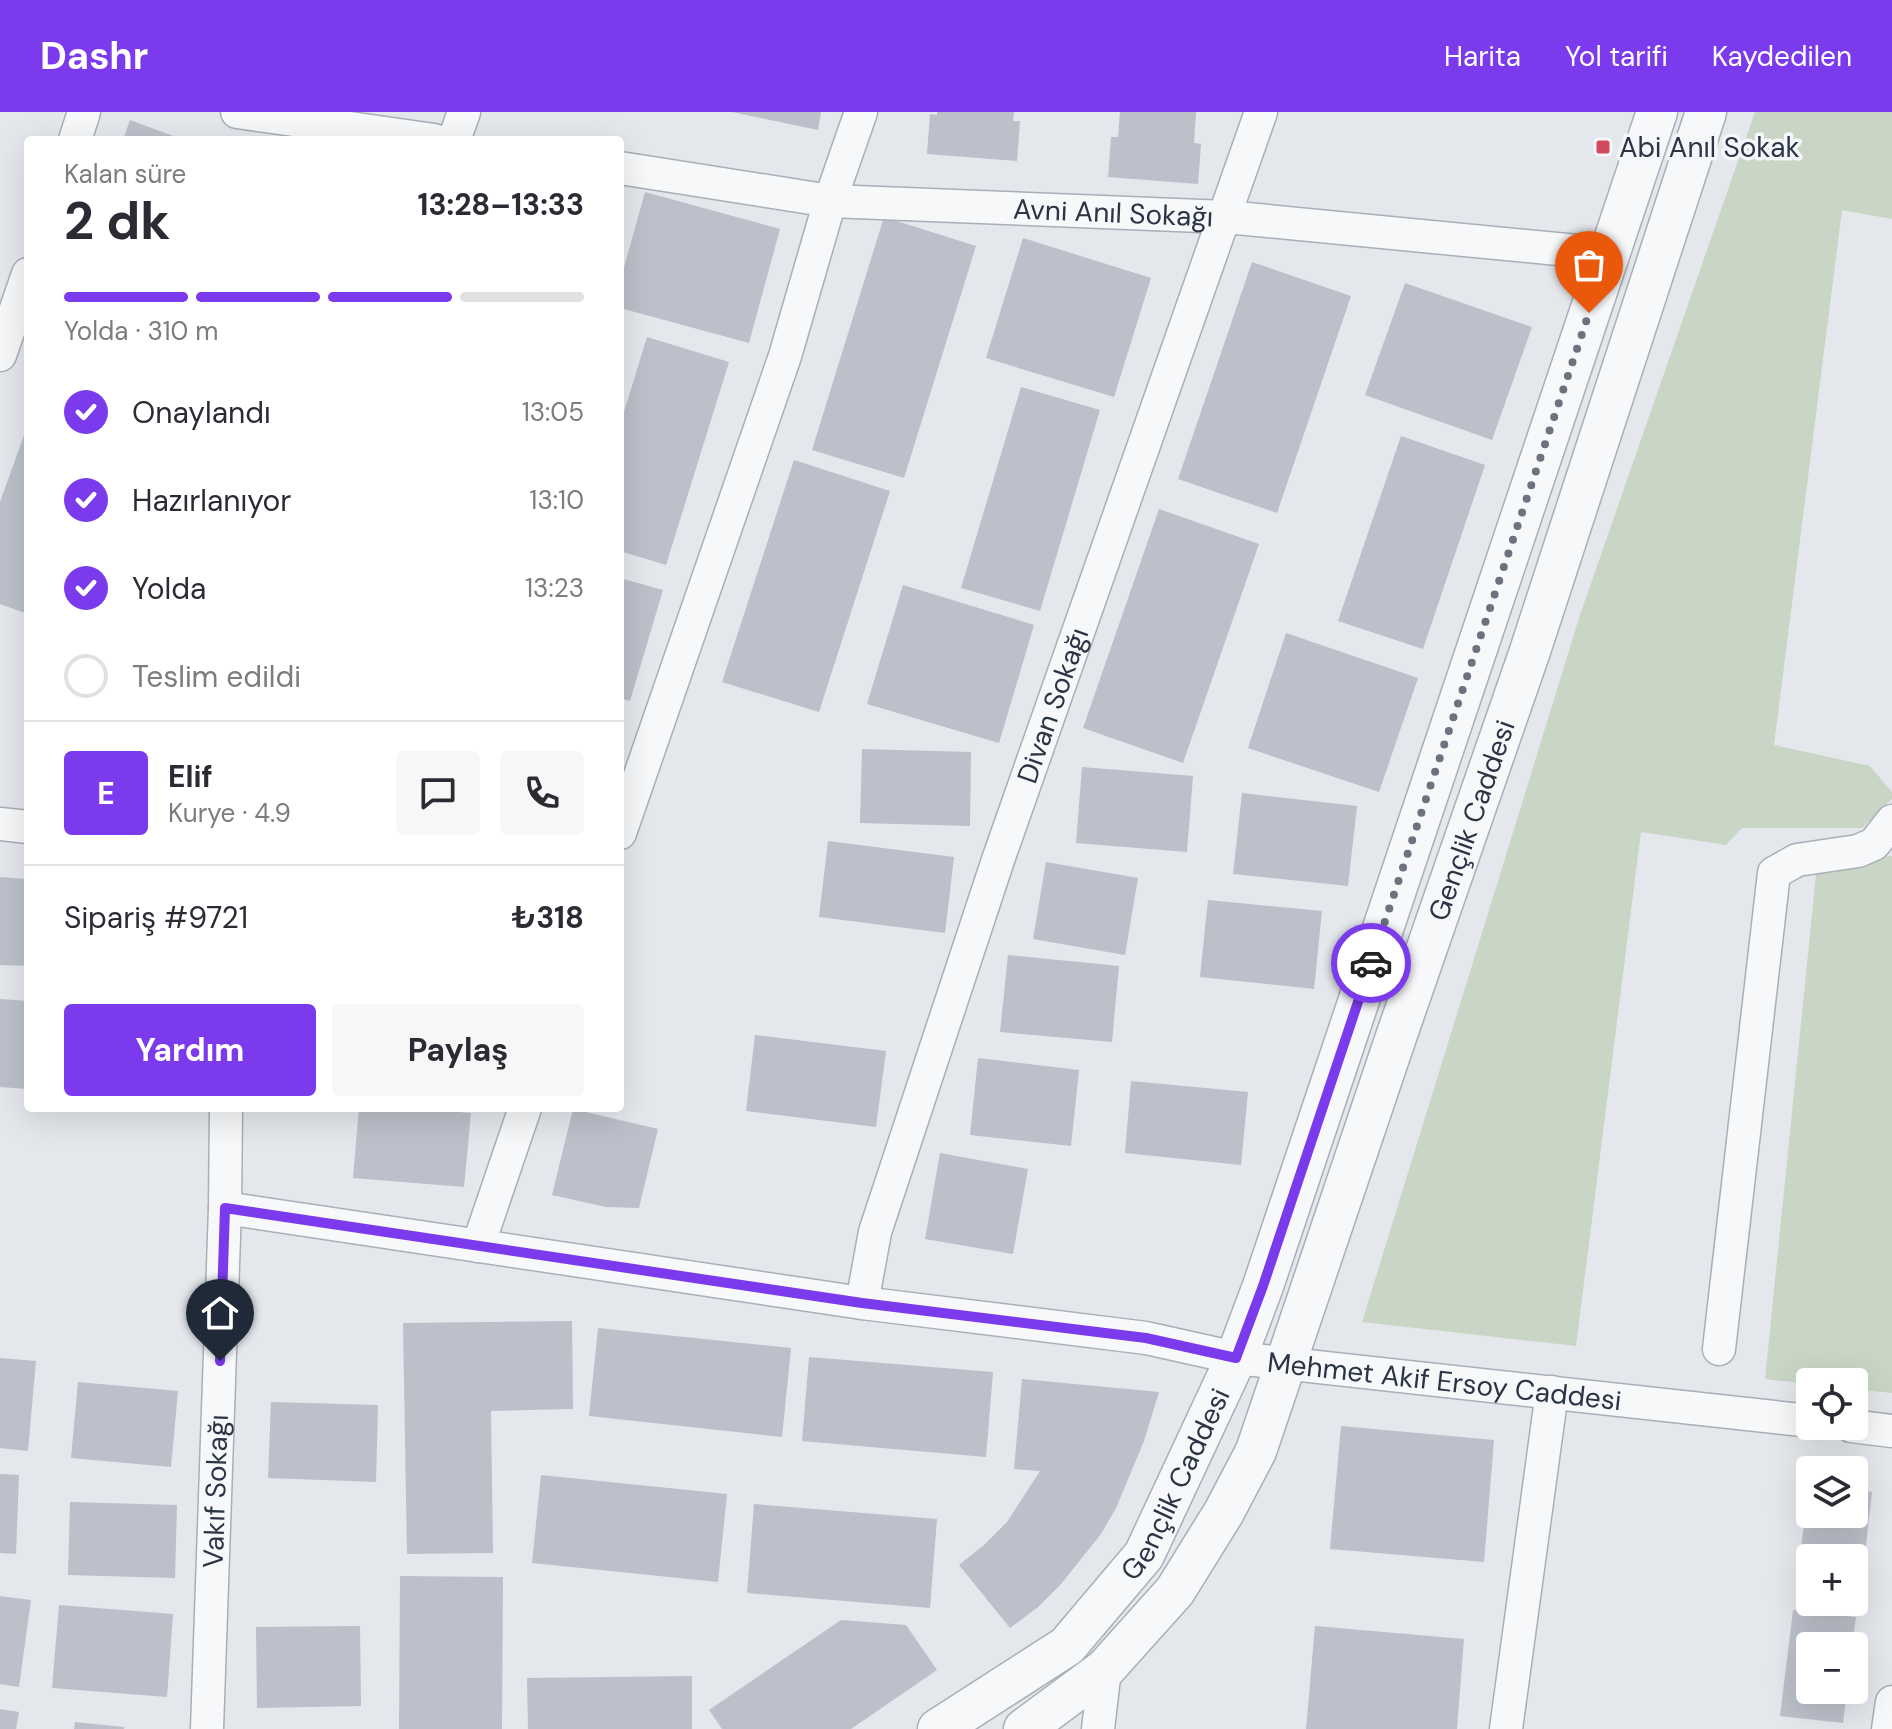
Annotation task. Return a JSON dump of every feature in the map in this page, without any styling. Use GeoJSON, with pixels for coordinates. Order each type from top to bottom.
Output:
{"type":"FeatureCollection","features":[{"type":"Feature","properties":{"kind":"street"},"geometry":{"type":"LineString","coordinates":[[76,136],[84,112]]}},
{"type":"Feature","properties":{"kind":"street"},"geometry":{"type":"LineString","coordinates":[[237,112],[406,136]]}},
{"type":"Feature","properties":{"kind":"street"},"geometry":{"type":"LineString","coordinates":[[455,136],[464,112]]}},
{"type":"Feature","properties":{"kind":"street"},"geometry":{"type":"LineString","coordinates":[[624,821],[785,356],[830,201],[861,112]]}},
{"type":"Feature","properties":{"kind":"street","name":"Divan Sokağı"},"geometry":{"type":"LineString","coordinates":[[862,1303],[875,1232],[998,860],[1261,112]]}},
{"type":"Feature","properties":{"kind":"street","name":"Gençlik Caddesi"},"geometry":{"type":"LineString","coordinates":[[938,1729],[1067,1646],[1144,1555],[1236,1358],[1278,1242],[1657,112]]}},
{"type":"Feature","properties":{"kind":"street","name":"Gençlik Caddesi"},"geometry":{"type":"LineString","coordinates":[[1024,1729],[1105,1669],[1175,1591],[1224,1512],[1256,1451],[1530,651],[1706,112]]}},
{"type":"Feature","properties":{"kind":"street","name":"Avni Anıl Sokağı"},"geometry":{"type":"LineString","coordinates":[[624,169],[830,201],[1226,217],[1609,254]]}},
{"type":"Feature","properties":{"kind":"street"},"geometry":{"type":"LineString","coordinates":[[0,355],[24,286]]}},
{"type":"Feature","properties":{"kind":"street"},"geometry":{"type":"LineString","coordinates":[[1719,1349],[1774,873],[1797,860],[1858,851],[1874,844],[1892,821]]}},
{"type":"Feature","properties":{"kind":"street"},"geometry":{"type":"LineString","coordinates":[[0,824],[24,827]]}},
{"type":"Feature","properties":{"kind":"street","name":"Vakıf Sokağı"},"geometry":{"type":"LineString","coordinates":[[207,1729],[226,1112]]}},
{"type":"Feature","properties":{"kind":"street"},"geometry":{"type":"LineString","coordinates":[[478,1246],[524,1112]]}},
{"type":"Feature","properties":{"kind":"street","name":"Mehmet Akif Ersoy Caddesi"},"geometry":{"type":"LineString","coordinates":[[225,1208],[862,1303],[1146,1338],[1236,1358],[1796,1419]]}},
{"type":"Feature","properties":{"kind":"street"},"geometry":{"type":"LineString","coordinates":[[1506,1729],[1552,1392]]}},
{"type":"Feature","properties":{"kind":"street"},"geometry":{"type":"LineString","coordinates":[[1868,1428],[1892,1431]]}},
{"type":"Feature","properties":{"kind":"street"},"geometry":{"type":"LineString","coordinates":[[1098,1729],[1105,1669]]}},
{"type":"Feature","properties":{"kind":"street"},"geometry":{"type":"LineString","coordinates":[[1888,1729],[1892,1702]]}},
{"type":"Feature","properties":{"kind":"green space"},"geometry":{"type":"Polygon","coordinates":[[[1755,112],[1892,112],[1892,219],[1842,210],[1774,745],[1870,766],[1892,792],[1892,799],[1862,828],[1742,828],[1726,845],[1641,832],[1576,1346],[1362,1322],[1580,615],[1755,112]]]}},
{"type":"Feature","properties":{"kind":"green space"},"geometry":{"type":"Polygon","coordinates":[[[1892,856],[1892,1393],[1868,1390],[1868,1368],[1796,1368],[1796,1382],[1765,1379],[1817,865],[1892,856]]]}},
{"type":"Feature","properties":{"kind":"building"},"geometry":{"type":"Polygon","coordinates":[[[732,112],[821,112],[818,130],[732,112]]]}},
{"type":"Feature","properties":{"kind":"building"},"geometry":{"type":"Polygon","coordinates":[[[937,112],[1014,112],[1013,121],[1020,121],[1017,161],[927,154],[930,114],[937,115],[937,112]]]}},
{"type":"Feature","properties":{"kind":"building"},"geometry":{"type":"Polygon","coordinates":[[[1120,112],[1196,112],[1194,143],[1201,144],[1198,184],[1108,177],[1111,137],[1118,137],[1120,112]]]}},
{"type":"Feature","properties":{"kind":"building"},"geometry":{"type":"Polygon","coordinates":[[[130,120],[173,136],[124,136],[130,120]]]}},
{"type":"Feature","properties":{"kind":"building"},"geometry":{"type":"Polygon","coordinates":[[[645,192],[780,229],[749,343],[624,309],[624,268],[645,192]]]}},
{"type":"Feature","properties":{"kind":"building"},"geometry":{"type":"Polygon","coordinates":[[[884,217],[976,246],[904,478],[812,450],[884,217]]]}},
{"type":"Feature","properties":{"kind":"building"},"geometry":{"type":"Polygon","coordinates":[[[1023,238],[1151,278],[1114,397],[986,358],[1023,238]]]}},
{"type":"Feature","properties":{"kind":"building"},"geometry":{"type":"Polygon","coordinates":[[[1252,262],[1351,296],[1277,513],[1178,479],[1252,262]]]}},
{"type":"Feature","properties":{"kind":"building"},"geometry":{"type":"Polygon","coordinates":[[[1405,283],[1532,327],[1492,440],[1365,395],[1405,283]]]}},
{"type":"Feature","properties":{"kind":"building"},"geometry":{"type":"Polygon","coordinates":[[[647,337],[729,362],[666,565],[624,552],[624,412],[647,337]]]}},
{"type":"Feature","properties":{"kind":"building"},"geometry":{"type":"Polygon","coordinates":[[[1021,387],[1100,410],[1040,611],[961,588],[1021,387]]]}},
{"type":"Feature","properties":{"kind":"building"},"geometry":{"type":"Polygon","coordinates":[[[24,435],[24,613],[0,604],[0,502],[24,435]]]}},
{"type":"Feature","properties":{"kind":"building"},"geometry":{"type":"Polygon","coordinates":[[[1401,436],[1485,465],[1423,649],[1338,621],[1401,436]]]}},
{"type":"Feature","properties":{"kind":"building"},"geometry":{"type":"Polygon","coordinates":[[[794,460],[890,491],[819,712],[722,682],[794,460]]]}},
{"type":"Feature","properties":{"kind":"building"},"geometry":{"type":"Polygon","coordinates":[[[1159,509],[1259,544],[1183,763],[1083,728],[1159,509]]]}},
{"type":"Feature","properties":{"kind":"building"},"geometry":{"type":"Polygon","coordinates":[[[624,579],[663,590],[630,701],[624,699],[624,579]]]}},
{"type":"Feature","properties":{"kind":"building"},"geometry":{"type":"Polygon","coordinates":[[[903,585],[1034,625],[999,743],[867,704],[903,585]]]}},
{"type":"Feature","properties":{"kind":"building"},"geometry":{"type":"Polygon","coordinates":[[[1286,633],[1418,678],[1379,792],[1248,748],[1286,633]]]}},
{"type":"Feature","properties":{"kind":"building"},"geometry":{"type":"Polygon","coordinates":[[[862,749],[971,752],[970,826],[860,823],[862,749]]]}},
{"type":"Feature","properties":{"kind":"building"},"geometry":{"type":"Polygon","coordinates":[[[1082,767],[1193,776],[1187,852],[1076,843],[1082,767]]]}},
{"type":"Feature","properties":{"kind":"building"},"geometry":{"type":"Polygon","coordinates":[[[1242,793],[1357,806],[1348,886],[1233,874],[1242,793]]]}},
{"type":"Feature","properties":{"kind":"building"},"geometry":{"type":"Polygon","coordinates":[[[828,841],[954,857],[945,933],[819,917],[828,841]]]}},
{"type":"Feature","properties":{"kind":"building"},"geometry":{"type":"Polygon","coordinates":[[[1046,862],[1138,878],[1125,955],[1033,939],[1046,862]]]}},
{"type":"Feature","properties":{"kind":"building"},"geometry":{"type":"Polygon","coordinates":[[[0,877],[24,879],[24,966],[0,965],[0,877]]]}},
{"type":"Feature","properties":{"kind":"building"},"geometry":{"type":"Polygon","coordinates":[[[1208,900],[1322,911],[1314,989],[1200,977],[1208,900]]]}},
{"type":"Feature","properties":{"kind":"building"},"geometry":{"type":"Polygon","coordinates":[[[1008,955],[1119,966],[1112,1042],[1000,1032],[1008,955]]]}},
{"type":"Feature","properties":{"kind":"building"},"geometry":{"type":"Polygon","coordinates":[[[0,999],[24,1001],[24,1089],[0,1087],[0,999]]]}},
{"type":"Feature","properties":{"kind":"building"},"geometry":{"type":"Polygon","coordinates":[[[755,1035],[886,1051],[876,1127],[746,1111],[755,1035]]]}},
{"type":"Feature","properties":{"kind":"building"},"geometry":{"type":"Polygon","coordinates":[[[978,1058],[1079,1070],[1071,1146],[970,1135],[978,1058]]]}},
{"type":"Feature","properties":{"kind":"building"},"geometry":{"type":"Polygon","coordinates":[[[1131,1081],[1248,1092],[1241,1165],[1125,1153],[1131,1081]]]}},
{"type":"Feature","properties":{"kind":"building"},"geometry":{"type":"Polygon","coordinates":[[[359,1112],[471,1113],[464,1187],[353,1178],[359,1112]]]}},
{"type":"Feature","properties":{"kind":"building"},"geometry":{"type":"Polygon","coordinates":[[[572,1112],[586,1112],[658,1129],[639,1208],[606,1207],[552,1195],[572,1112]]]}},
{"type":"Feature","properties":{"kind":"building"},"geometry":{"type":"Polygon","coordinates":[[[940,1153],[1028,1169],[1013,1254],[925,1239],[940,1153]]]}},
{"type":"Feature","properties":{"kind":"building"},"geometry":{"type":"Polygon","coordinates":[[[572,1321],[573,1409],[491,1411],[493,1553],[407,1554],[403,1323],[572,1321]]]}},
{"type":"Feature","properties":{"kind":"building"},"geometry":{"type":"Polygon","coordinates":[[[598,1328],[791,1348],[782,1437],[589,1416],[598,1328]]]}},
{"type":"Feature","properties":{"kind":"building"},"geometry":{"type":"Polygon","coordinates":[[[809,1357],[993,1372],[986,1457],[802,1441],[809,1357]]]}},
{"type":"Feature","properties":{"kind":"building"},"geometry":{"type":"Polygon","coordinates":[[[0,1358],[36,1361],[28,1451],[0,1448],[0,1358]]]}},
{"type":"Feature","properties":{"kind":"building"},"geometry":{"type":"Polygon","coordinates":[[[1022,1379],[1159,1392],[1144,1441],[1116,1508],[1101,1534],[1061,1584],[1037,1608],[1010,1628],[959,1565],[1007,1522],[1040,1471],[1014,1469],[1022,1379]]]}},
{"type":"Feature","properties":{"kind":"building"},"geometry":{"type":"Polygon","coordinates":[[[78,1382],[178,1391],[171,1467],[71,1458],[78,1382]]]}},
{"type":"Feature","properties":{"kind":"building"},"geometry":{"type":"Polygon","coordinates":[[[271,1402],[378,1405],[376,1482],[268,1478],[271,1402]]]}},
{"type":"Feature","properties":{"kind":"building"},"geometry":{"type":"Polygon","coordinates":[[[1341,1426],[1494,1440],[1484,1562],[1330,1549],[1341,1426]]]}},
{"type":"Feature","properties":{"kind":"building"},"geometry":{"type":"Polygon","coordinates":[[[0,1474],[19,1475],[16,1554],[0,1553],[0,1474]]]}},
{"type":"Feature","properties":{"kind":"building"},"geometry":{"type":"Polygon","coordinates":[[[541,1475],[727,1494],[718,1582],[532,1563],[541,1475]]]}},
{"type":"Feature","properties":{"kind":"building"},"geometry":{"type":"Polygon","coordinates":[[[1868,1492],[1872,1492],[1868,1527],[1868,1492]]]}},
{"type":"Feature","properties":{"kind":"building"},"geometry":{"type":"Polygon","coordinates":[[[70,1502],[177,1505],[175,1578],[68,1575],[70,1502]]]}},
{"type":"Feature","properties":{"kind":"building"},"geometry":{"type":"Polygon","coordinates":[[[754,1504],[937,1519],[930,1608],[747,1593],[754,1504]]]}},
{"type":"Feature","properties":{"kind":"building"},"geometry":{"type":"Polygon","coordinates":[[[1803,1528],[1868,1528],[1866,1544],[1802,1544],[1803,1528]]]}},
{"type":"Feature","properties":{"kind":"building"},"geometry":{"type":"Polygon","coordinates":[[[400,1576],[503,1577],[502,1729],[399,1729],[400,1576]]]}},
{"type":"Feature","properties":{"kind":"building"},"geometry":{"type":"Polygon","coordinates":[[[0,1596],[31,1600],[19,1687],[0,1684],[0,1596]]]}},
{"type":"Feature","properties":{"kind":"building"},"geometry":{"type":"Polygon","coordinates":[[[59,1605],[173,1614],[167,1697],[52,1688],[59,1605]]]}},
{"type":"Feature","properties":{"kind":"building"},"geometry":{"type":"Polygon","coordinates":[[[1793,1610],[1796,1610],[1796,1616],[1856,1617],[1854,1632],[1796,1632],[1796,1704],[1845,1704],[1843,1723],[1780,1716],[1793,1610]]]}},
{"type":"Feature","properties":{"kind":"building"},"geometry":{"type":"Polygon","coordinates":[[[841,1620],[906,1625],[937,1670],[851,1729],[722,1729],[709,1710],[841,1620]]]}},
{"type":"Feature","properties":{"kind":"building"},"geometry":{"type":"Polygon","coordinates":[[[360,1626],[361,1706],[257,1708],[256,1627],[360,1626]]]}},
{"type":"Feature","properties":{"kind":"building"},"geometry":{"type":"Polygon","coordinates":[[[1315,1626],[1464,1639],[1457,1729],[1306,1729],[1315,1626]]]}},
{"type":"Feature","properties":{"kind":"building"},"geometry":{"type":"Polygon","coordinates":[[[692,1676],[692,1729],[528,1729],[527,1678],[692,1676]]]}},
{"type":"Feature","properties":{"kind":"building"},"geometry":{"type":"Polygon","coordinates":[[[0,1709],[19,1712],[16,1729],[0,1729],[0,1709]]]}},
{"type":"Feature","properties":{"kind":"building"},"geometry":{"type":"Polygon","coordinates":[[[75,1722],[124,1727],[124,1729],[74,1729],[75,1722]]]}},
{"type":"Feature","properties":{"kind":"way so far"},"geometry":{"type":"LineString","coordinates":[[1371,963],[1589,313]]}},
{"type":"Feature","properties":{"kind":"place","name":"Abi Anıl Sokak"},"geometry":{"type":"Point","coordinates":[1603,147]}},
{"type":"Feature","properties":{"kind":"route"},"geometry":{"type":"LineString","coordinates":[[220,1361],[225,1208],[862,1303],[1146,1338],[1236,1358],[1371,963]]}}]}
